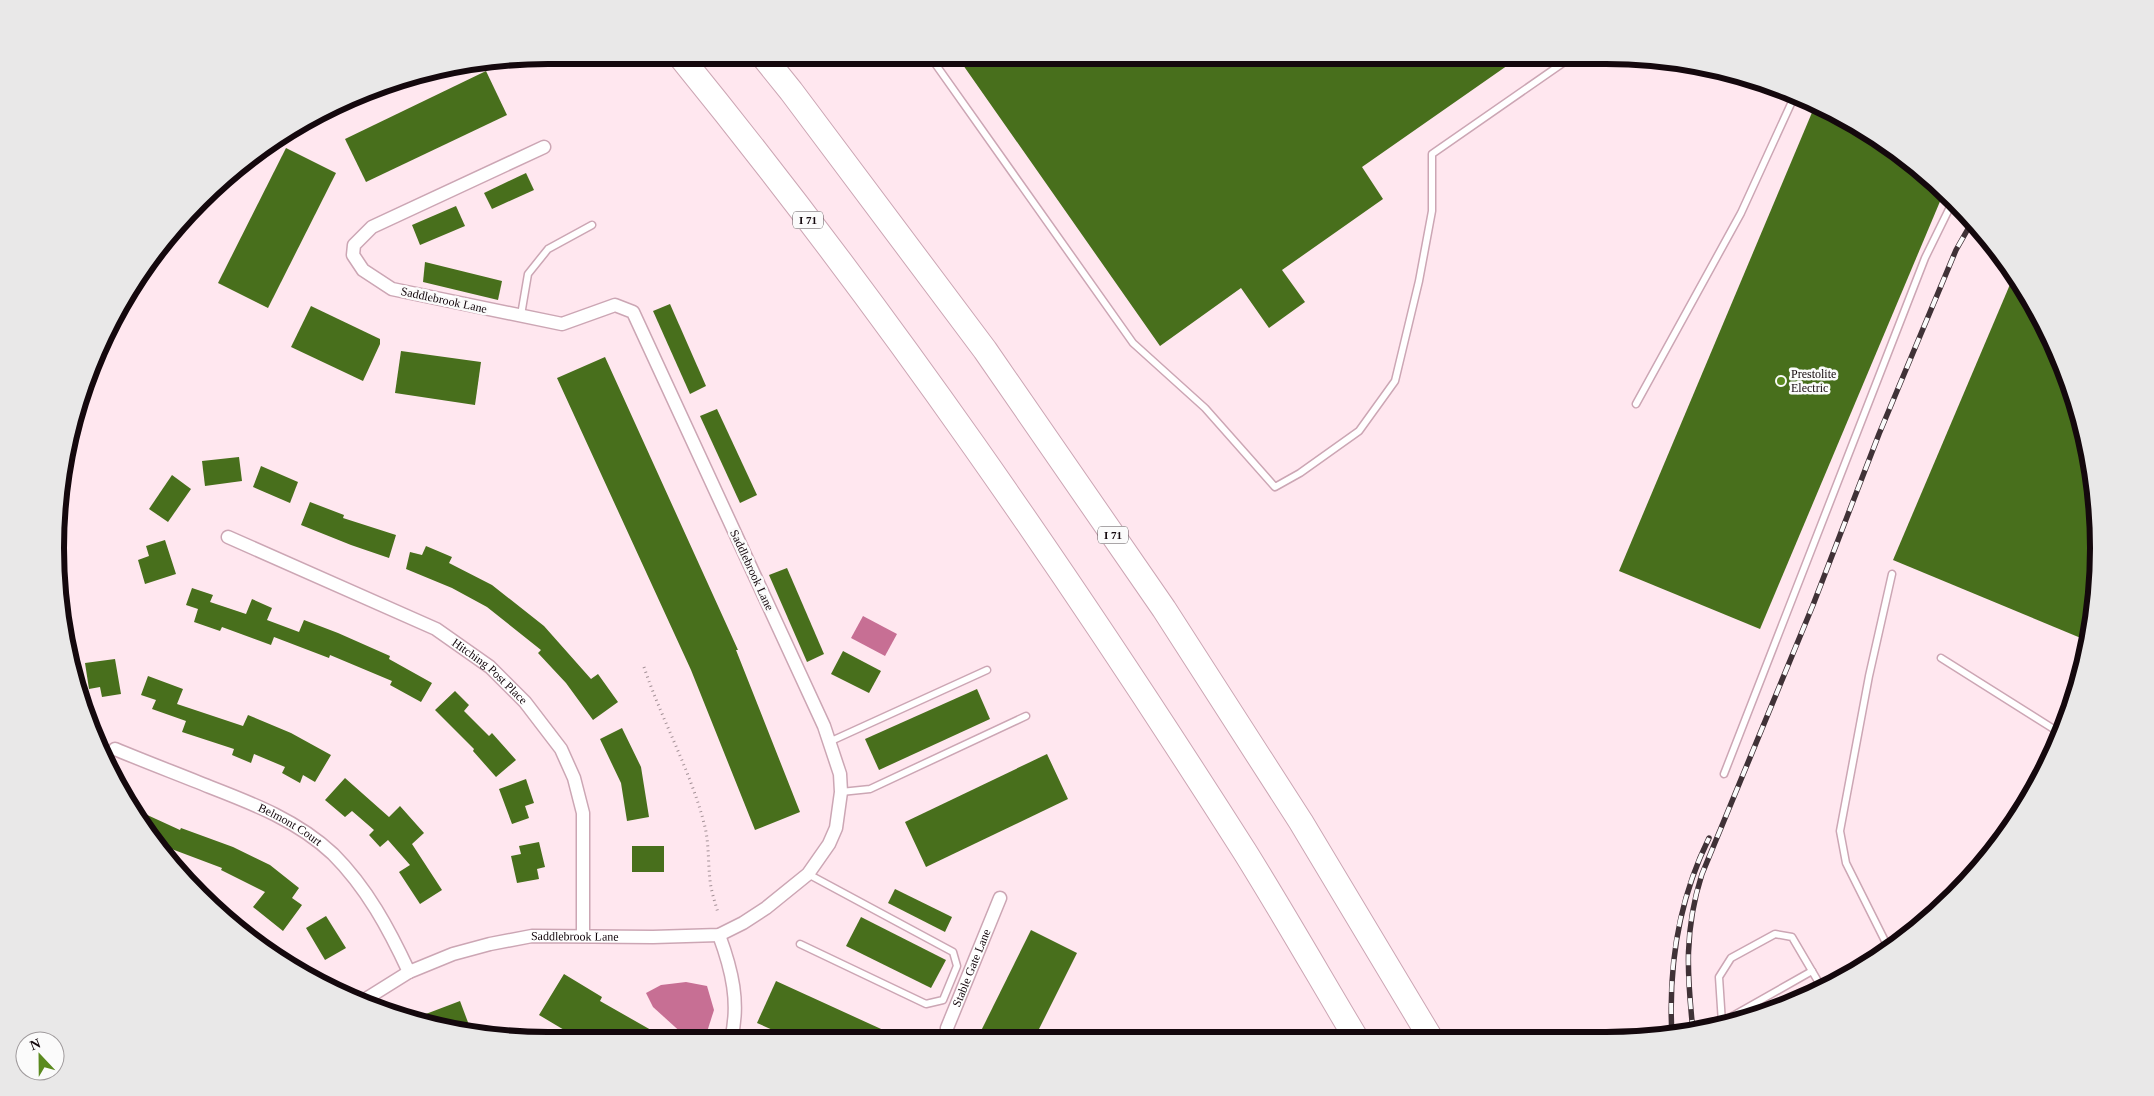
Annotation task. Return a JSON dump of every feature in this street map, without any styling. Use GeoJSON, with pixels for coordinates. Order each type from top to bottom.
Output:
{"type":"FeatureCollection","features":[{"type":"Feature","properties":{"kind":"highway","name":"I 71"},"geometry":{"type":"LineString","coordinates":[[686,64],[741,131],[934,388],[1105,636],[1246,855],[1352,1032]]}},
{"type":"Feature","properties":{"kind":"highway","name":"I 71"},"geometry":{"type":"LineString","coordinates":[[769,64],[985,350],[1164,609],[1301,822],[1426,1032]]}},
{"type":"Feature","properties":{"kind":"street","name":"Saddlebrook Lane"},"geometry":{"type":"LineString","coordinates":[[369,997],[410,972],[453,954],[490,944],[532,936],[653,937],[719,935],[766,908],[808,874],[820,860],[836,828],[842,792],[840,774],[824,726],[633,312],[616,305],[562,324],[392,289],[363,270],[353,256],[354,245],[372,227],[544,147]]}},
{"type":"Feature","properties":{"kind":"street","name":"Hitching Post Place"},"geometry":{"type":"LineString","coordinates":[[228,537],[436,629],[490,667],[526,702],[561,749],[574,778],[581,804],[583,813],[583,935]]}},
{"type":"Feature","properties":{"kind":"street","name":"Belmont Court"},"geometry":{"type":"LineString","coordinates":[[115,749],[270,811],[303,830],[332,854],[360,885],[386,924],[410,972]]}},
{"type":"Feature","properties":{"kind":"street","name":"Stable Gate Lane"},"geometry":{"type":"LineString","coordinates":[[947,1032],[1000,898]]}},
{"type":"Feature","properties":{"kind":"street"},"geometry":{"type":"LineString","coordinates":[[719,935],[730,966],[736,1003],[733,1032]]}},
{"type":"Feature","properties":{"kind":"lane"},"geometry":{"type":"LineString","coordinates":[[935,64],[1133,343],[1205,408],[1274,487],[1300,473],[1359,431],[1395,381],[1432,211],[1432,154],[1561,64]]}},
{"type":"Feature","properties":{"kind":"lane"},"geometry":{"type":"LineString","coordinates":[[1636,404],[1741,213],[1792,101]]}},
{"type":"Feature","properties":{"kind":"lane"},"geometry":{"type":"LineString","coordinates":[[1724,774],[1925,258],[1950,208]]}},
{"type":"Feature","properties":{"kind":"lane"},"geometry":{"type":"LineString","coordinates":[[521,315],[528,274],[548,249],[592,225]]}},
{"type":"Feature","properties":{"kind":"lane"},"geometry":{"type":"LineString","coordinates":[[1886,943],[1846,863],[1840,831],[1892,574]]}},
{"type":"Feature","properties":{"kind":"lane"},"geometry":{"type":"LineString","coordinates":[[1941,658],[2054,730]]}},
{"type":"Feature","properties":{"kind":"lane"},"geometry":{"type":"LineString","coordinates":[[829,742],[987,670]]}},
{"type":"Feature","properties":{"kind":"lane"},"geometry":{"type":"LineString","coordinates":[[842,792],[870,789],[1026,716]]}},
{"type":"Feature","properties":{"kind":"lane"},"geometry":{"type":"LineString","coordinates":[[800,944],[926,1004],[943,1000],[957,966],[953,952],[808,874]]}},
{"type":"Feature","properties":{"kind":"lane"},"geometry":{"type":"LineString","coordinates":[[1722,1018],[1720,977],[1731,958],[1775,934],[1792,937],[1819,983]]}},
{"type":"Feature","properties":{"kind":"lane"},"geometry":{"type":"LineString","coordinates":[[1734,1015],[1812,971]]}},
{"type":"Feature","properties":{"kind":"path"},"geometry":{"type":"LineString","coordinates":[[644,667],[656,702],[677,745],[706,829],[710,882],[718,913]]}},
{"type":"Feature","properties":{"kind":"shaded area"},"geometry":{"type":"Polygon","coordinates":[[[863,616],[897,634],[885,656],[851,638],[863,616]]]}},
{"type":"Feature","properties":{"kind":"shaded area"},"geometry":{"type":"Polygon","coordinates":[[[686,982],[707,986],[714,1010],[707,1032],[681,1032],[653,1007],[646,993],[661,985],[686,982]]]}},
{"type":"Feature","properties":{"kind":"building"},"geometry":{"type":"Polygon","coordinates":[[[962,64],[1510,64],[1362,167],[1383,199],[1282,270],[1305,302],[1269,328],[1241,288],[1160,346],[962,64]]]}},
{"type":"Feature","properties":{"kind":"building"},"geometry":{"type":"Polygon","coordinates":[[[486,71],[507,115],[366,182],[345,139],[486,71]]]}},
{"type":"Feature","properties":{"kind":"building","name":"Prestolite Electric"},"geometry":{"type":"Polygon","coordinates":[[[1813,111],[1875,145],[1901,164],[1941,199],[1760,629],[1619,571],[1813,111]]]}},
{"type":"Feature","properties":{"kind":"building"},"geometry":{"type":"Polygon","coordinates":[[[286,148],[336,173],[268,308],[218,283],[286,148]]]}},
{"type":"Feature","properties":{"kind":"building"},"geometry":{"type":"Polygon","coordinates":[[[526,173],[534,190],[492,209],[484,193],[526,173]]]}},
{"type":"Feature","properties":{"kind":"building"},"geometry":{"type":"Polygon","coordinates":[[[456,206],[465,226],[420,245],[412,225],[456,206]]]}},
{"type":"Feature","properties":{"kind":"building"},"geometry":{"type":"Polygon","coordinates":[[[425,262],[502,281],[498,300],[423,282],[425,262]]]}},
{"type":"Feature","properties":{"kind":"building"},"geometry":{"type":"Polygon","coordinates":[[[2011,282],[2040,334],[2065,392],[2081,454],[2089,516],[2090,548],[2089,580],[2082,638],[1893,560],[2011,282]]]}},
{"type":"Feature","properties":{"kind":"building"},"geometry":{"type":"Polygon","coordinates":[[[670,304],[706,386],[690,394],[653,311],[670,304]]]}},
{"type":"Feature","properties":{"kind":"building"},"geometry":{"type":"Polygon","coordinates":[[[311,306],[380,339],[380,344],[363,381],[291,347],[311,306]]]}},
{"type":"Feature","properties":{"kind":"building"},"geometry":{"type":"Polygon","coordinates":[[[401,351],[481,362],[475,405],[395,393],[401,351]]]}},
{"type":"Feature","properties":{"kind":"building"},"geometry":{"type":"Polygon","coordinates":[[[605,357],[738,650],[736,650],[800,812],[755,830],[691,670],[557,378],[605,357]]]}},
{"type":"Feature","properties":{"kind":"building"},"geometry":{"type":"Polygon","coordinates":[[[717,409],[757,495],[740,503],[700,416],[717,409]]]}},
{"type":"Feature","properties":{"kind":"building"},"geometry":{"type":"Polygon","coordinates":[[[239,457],[242,481],[205,486],[202,461],[239,457]]]}},
{"type":"Feature","properties":{"kind":"building"},"geometry":{"type":"Polygon","coordinates":[[[261,466],[298,482],[290,503],[253,487],[261,466]]]}},
{"type":"Feature","properties":{"kind":"building"},"geometry":{"type":"Polygon","coordinates":[[[172,475],[191,489],[168,522],[149,509],[172,475]]]}},
{"type":"Feature","properties":{"kind":"building"},"geometry":{"type":"Polygon","coordinates":[[[310,502],[344,515],[343,518],[396,535],[389,558],[301,525],[310,502]]]}},
{"type":"Feature","properties":{"kind":"building"},"geometry":{"type":"Polygon","coordinates":[[[165,540],[176,574],[145,584],[138,560],[149,556],[146,546],[165,540]]]}},
{"type":"Feature","properties":{"kind":"building"},"geometry":{"type":"Polygon","coordinates":[[[426,546],[452,557],[449,563],[492,585],[544,626],[591,679],[598,674],[618,702],[593,720],[566,683],[538,653],[541,650],[487,607],[452,588],[406,569],[410,552],[422,555],[426,546]]]}},
{"type":"Feature","properties":{"kind":"building"},"geometry":{"type":"Polygon","coordinates":[[[787,568],[824,654],[807,662],[769,575],[787,568]]]}},
{"type":"Feature","properties":{"kind":"building"},"geometry":{"type":"Polygon","coordinates":[[[192,588],[213,595],[210,602],[246,614],[252,599],[272,608],[267,620],[299,632],[304,620],[338,633],[390,656],[389,659],[432,683],[421,702],[390,685],[392,681],[330,655],[329,658],[274,637],[271,645],[222,627],[220,631],[194,622],[198,609],[186,605],[192,588]]]}},
{"type":"Feature","properties":{"kind":"building"},"geometry":{"type":"Polygon","coordinates":[[[843,651],[881,671],[869,693],[831,674],[843,651]]]}},
{"type":"Feature","properties":{"kind":"building"},"geometry":{"type":"Polygon","coordinates":[[[115,659],[121,694],[102,697],[100,687],[89,689],[85,663],[115,659]]]}},
{"type":"Feature","properties":{"kind":"building"},"geometry":{"type":"Polygon","coordinates":[[[148,676],[183,689],[177,704],[243,726],[248,715],[291,733],[331,755],[315,782],[303,775],[300,783],[282,773],[285,767],[254,754],[251,763],[232,755],[234,749],[182,732],[186,721],[152,709],[156,700],[141,695],[148,676]]]}},
{"type":"Feature","properties":{"kind":"building"},"geometry":{"type":"Polygon","coordinates":[[[977,689],[990,719],[879,770],[865,739],[977,689]]]}},
{"type":"Feature","properties":{"kind":"building"},"geometry":{"type":"Polygon","coordinates":[[[455,691],[469,705],[464,711],[489,736],[492,733],[516,760],[496,777],[473,751],[474,749],[435,710],[455,691]]]}},
{"type":"Feature","properties":{"kind":"building"},"geometry":{"type":"Polygon","coordinates":[[[622,728],[641,767],[649,817],[627,821],[621,783],[600,739],[622,728]]]}},
{"type":"Feature","properties":{"kind":"building"},"geometry":{"type":"Polygon","coordinates":[[[1047,754],[1068,799],[926,867],[905,822],[1047,754]]]}},
{"type":"Feature","properties":{"kind":"building"},"geometry":{"type":"Polygon","coordinates":[[[345,778],[389,817],[400,806],[424,833],[412,844],[442,890],[420,904],[399,872],[410,865],[388,840],[380,847],[369,835],[374,830],[352,811],[345,817],[325,800],[345,778]]]}},
{"type":"Feature","properties":{"kind":"building"},"geometry":{"type":"Polygon","coordinates":[[[526,779],[534,803],[525,806],[529,818],[512,824],[499,789],[526,779]]]}},
{"type":"Feature","properties":{"kind":"building"},"geometry":{"type":"Polygon","coordinates":[[[143,813],[180,830],[181,828],[233,847],[270,865],[299,888],[292,898],[302,905],[283,931],[253,907],[265,892],[221,870],[222,868],[168,848],[143,813]]]}},
{"type":"Feature","properties":{"kind":"building"},"geometry":{"type":"Polygon","coordinates":[[[539,842],[545,867],[537,869],[539,879],[517,883],[511,856],[521,854],[519,846],[539,842]]]}},
{"type":"Feature","properties":{"kind":"building"},"geometry":{"type":"Polygon","coordinates":[[[632,846],[664,846],[664,872],[632,872],[632,846]]]}},
{"type":"Feature","properties":{"kind":"building"},"geometry":{"type":"Polygon","coordinates":[[[895,889],[952,917],[945,932],[888,903],[895,889]]]}},
{"type":"Feature","properties":{"kind":"building"},"geometry":{"type":"Polygon","coordinates":[[[326,916],[346,948],[325,960],[306,928],[326,916]]]}},
{"type":"Feature","properties":{"kind":"building"},"geometry":{"type":"Polygon","coordinates":[[[861,917],[946,960],[931,988],[846,946],[861,917]]]}},
{"type":"Feature","properties":{"kind":"building"},"geometry":{"type":"Polygon","coordinates":[[[1031,930],[1077,953],[1038,1032],[980,1032],[1031,930]]]}},
{"type":"Feature","properties":{"kind":"building"},"geometry":{"type":"Polygon","coordinates":[[[564,974],[602,997],[600,1001],[651,1030],[650,1032],[568,1032],[539,1015],[564,974]]]}},
{"type":"Feature","properties":{"kind":"building"},"geometry":{"type":"Polygon","coordinates":[[[776,981],[888,1032],[777,1032],[757,1023],[776,981]]]}},
{"type":"Feature","properties":{"kind":"building"},"geometry":{"type":"Polygon","coordinates":[[[460,1001],[469,1025],[454,1023],[422,1016],[460,1001]]]}},
{"type":"Feature","properties":{"kind":"railway"},"geometry":{"type":"LineString","coordinates":[[1692,1024],[1688,952],[1692,914],[1702,874],[1813,605],[1879,434],[1956,250],[1969,228]]}},
{"type":"Feature","properties":{"kind":"railway"},"geometry":{"type":"LineString","coordinates":[[1672,1028],[1672,984],[1677,934],[1690,886],[1709,838]]}},
{"type":"Feature","properties":{"kind":"place","name":"Prestolite Electric"},"geometry":{"type":"Point","coordinates":[1781,381]}}]}
